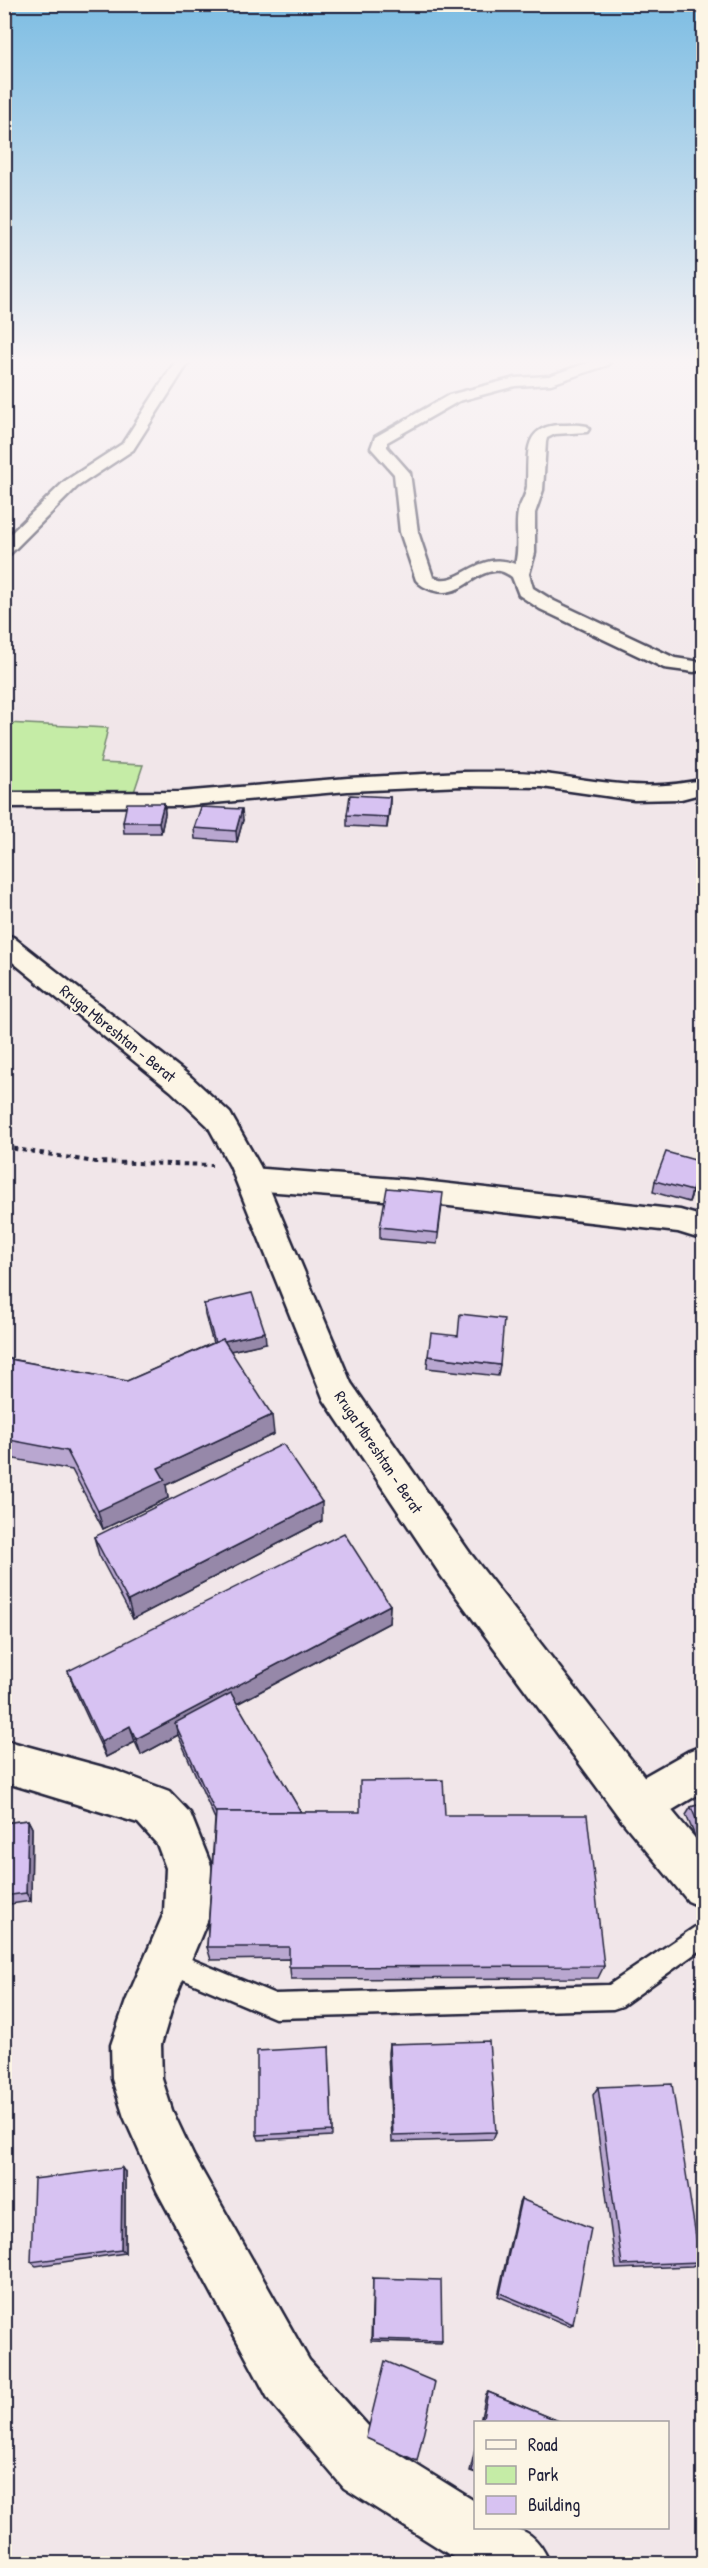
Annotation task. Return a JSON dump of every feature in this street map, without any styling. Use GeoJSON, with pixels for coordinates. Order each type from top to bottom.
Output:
{"type":"FeatureCollection","features":[{"type":"Feature","properties":{"kind":"street"},"geometry":{"type":"LineString","coordinates":[[6,551],[74,482]]}},
{"type":"Feature","properties":{"kind":"street"},"geometry":{"type":"LineString","coordinates":[[403,482],[409,532],[425,579],[434,585],[449,586],[498,564],[520,574]]}},
{"type":"Feature","properties":{"kind":"street"},"geometry":{"type":"LineString","coordinates":[[535,482],[535,489],[526,515],[529,537],[526,548],[527,562],[520,574],[525,591],[547,605],[671,664],[700,664]]}},
{"type":"Feature","properties":{"kind":"street"},"geometry":{"type":"LineString","coordinates":[[4,800],[124,801],[205,798],[333,786],[467,780],[520,779],[558,782],[626,794],[662,793],[704,786]]}},
{"type":"Feature","properties":{"kind":"street","name":"Rruga Mbreshtan - Berat"},"geometry":{"type":"LineString","coordinates":[[4,942],[181,1084],[220,1120],[248,1172],[336,1390],[456,1565],[638,1805],[704,1885]]}},
{"type":"Feature","properties":{"kind":"street"},"geometry":{"type":"LineString","coordinates":[[248,1172],[680,1221],[704,1229]]}},
{"type":"Feature","properties":{"kind":"street"},"geometry":{"type":"LineString","coordinates":[[6,1761],[114,1792],[153,1807],[174,1829],[189,1868],[187,1914],[150,2001],[136,2045],[137,2079],[149,2117],[175,2173],[289,2380],[365,2468],[520,2564]]}},
{"type":"Feature","properties":{"kind":"street"},"geometry":{"type":"LineString","coordinates":[[638,1805],[704,1766]]}},
{"type":"Feature","properties":{"kind":"lane"},"geometry":{"type":"LineString","coordinates":[[167,1961],[275,2006],[613,1997],[704,1932]]}},
{"type":"Feature","properties":{"kind":"path"},"geometry":{"type":"LineString","coordinates":[[4,1147],[95,1162],[248,1172]]}},
{"type":"Feature","properties":{"kind":"green space"},"geometry":{"type":"Polygon","coordinates":[[[5,723],[108,728],[100,763],[143,765],[133,795],[5,794],[5,723]]]}},
{"type":"Feature","properties":{"kind":"building"},"geometry":{"type":"Polygon","coordinates":[[[350,795],[390,797],[388,817],[347,815],[350,795]]]}},
{"type":"Feature","properties":{"kind":"building"},"geometry":{"type":"Polygon","coordinates":[[[127,803],[164,803],[159,822],[123,822],[127,803]]]}},
{"type":"Feature","properties":{"kind":"building"},"geometry":{"type":"Polygon","coordinates":[[[201,807],[242,809],[236,831],[194,828],[201,807]]]}},
{"type":"Feature","properties":{"kind":"building"},"geometry":{"type":"Polygon","coordinates":[[[666,1152],[702,1162],[692,1191],[655,1181],[666,1152]]]}},
{"type":"Feature","properties":{"kind":"building"},"geometry":{"type":"Polygon","coordinates":[[[387,1188],[443,1193],[438,1233],[380,1227],[387,1188]]]}},
{"type":"Feature","properties":{"kind":"building"},"geometry":{"type":"Polygon","coordinates":[[[252,1293],[265,1332],[224,1341],[223,1339],[215,1343],[204,1304],[252,1293]]]}},
{"type":"Feature","properties":{"kind":"building"},"geometry":{"type":"Polygon","coordinates":[[[460,1314],[504,1319],[500,1365],[428,1356],[431,1333],[458,1336],[460,1314]]]}},
{"type":"Feature","properties":{"kind":"building"},"geometry":{"type":"Polygon","coordinates":[[[223,1339],[272,1415],[158,1468],[165,1480],[98,1511],[67,1451],[4,1439],[4,1358],[127,1381],[223,1339]]]}},
{"type":"Feature","properties":{"kind":"building"},"geometry":{"type":"Polygon","coordinates":[[[283,1444],[322,1502],[128,1601],[94,1537],[283,1444]]]}},
{"type":"Feature","properties":{"kind":"building"},"geometry":{"type":"Polygon","coordinates":[[[344,1533],[390,1605],[136,1739],[130,1726],[101,1742],[68,1671],[344,1533]]]}},
{"type":"Feature","properties":{"kind":"building"},"geometry":{"type":"Polygon","coordinates":[[[231,1693],[301,1812],[216,1812],[216,1814],[175,1723],[231,1693]]]}},
{"type":"Feature","properties":{"kind":"building"},"geometry":{"type":"Polygon","coordinates":[[[443,1780],[445,1815],[587,1815],[604,1966],[289,1967],[289,1947],[207,1947],[216,1812],[360,1812],[360,1781],[443,1780]]]}},
{"type":"Feature","properties":{"kind":"building"},"geometry":{"type":"Polygon","coordinates":[[[704,1803],[704,1838],[691,1807],[704,1803]]]}},
{"type":"Feature","properties":{"kind":"building"},"geometry":{"type":"Polygon","coordinates":[[[28,1820],[26,1893],[4,1896],[4,1823],[28,1820]]]}},
{"type":"Feature","properties":{"kind":"building"},"geometry":{"type":"Polygon","coordinates":[[[489,2041],[496,2132],[393,2135],[389,2044],[489,2041]]]}},
{"type":"Feature","properties":{"kind":"building"},"geometry":{"type":"Polygon","coordinates":[[[329,2047],[332,2131],[257,2135],[257,2051],[329,2047]]]}},
{"type":"Feature","properties":{"kind":"building"},"geometry":{"type":"Polygon","coordinates":[[[672,2084],[700,2262],[622,2265],[598,2087],[672,2084]]]}},
{"type":"Feature","properties":{"kind":"building"},"geometry":{"type":"Polygon","coordinates":[[[122,2168],[121,2250],[31,2262],[34,2179],[122,2168]]]}},
{"type":"Feature","properties":{"kind":"building"},"geometry":{"type":"Polygon","coordinates":[[[521,2199],[591,2228],[573,2324],[500,2293],[521,2199]]]}},
{"type":"Feature","properties":{"kind":"building"},"geometry":{"type":"Polygon","coordinates":[[[373,2278],[441,2280],[442,2341],[372,2339],[373,2278]]]}},
{"type":"Feature","properties":{"kind":"building"},"geometry":{"type":"Polygon","coordinates":[[[385,2361],[435,2382],[417,2461],[366,2438],[385,2361]]]}},
{"type":"Feature","properties":{"kind":"building"},"geometry":{"type":"Polygon","coordinates":[[[488,2392],[559,2421],[482,2421],[488,2392]]]}}]}
